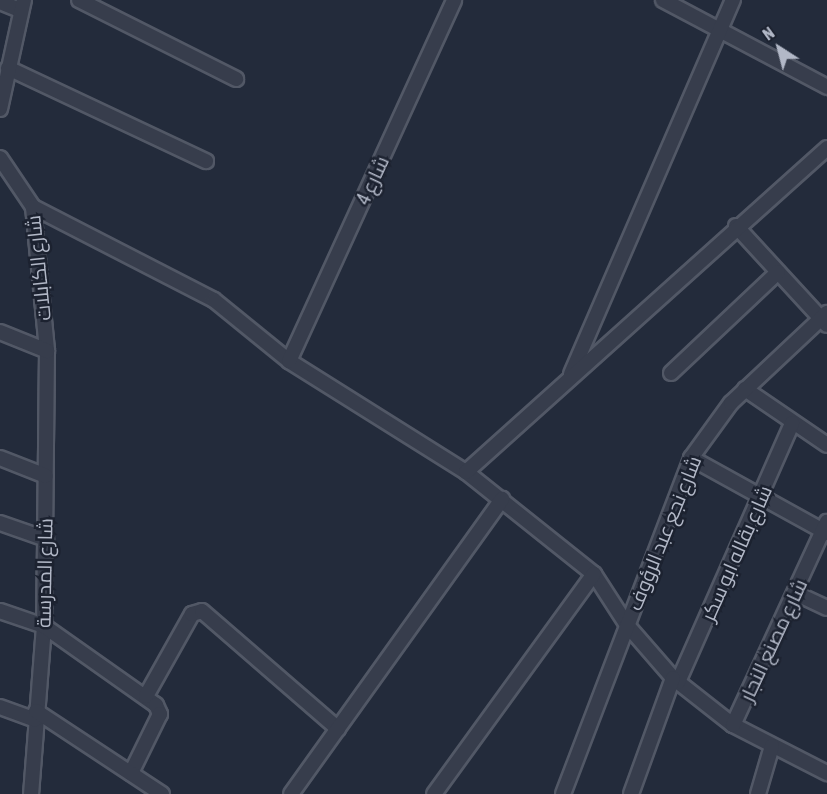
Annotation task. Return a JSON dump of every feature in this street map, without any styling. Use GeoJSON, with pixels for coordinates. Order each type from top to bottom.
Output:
{"type":"FeatureCollection","features":[{"type":"Feature","properties":{"kind":"street"},"geometry":{"type":"LineString","coordinates":[[79,0],[236,80]]}},
{"type":"Feature","properties":{"kind":"street","name":"شارع 4"},"geometry":{"type":"LineString","coordinates":[[289,361],[454,0]]}},
{"type":"Feature","properties":{"kind":"street"},"geometry":{"type":"LineString","coordinates":[[663,0],[827,87]]}},
{"type":"Feature","properties":{"kind":"street"},"geometry":{"type":"LineString","coordinates":[[569,379],[646,194],[721,32],[733,0]]}},
{"type":"Feature","properties":{"kind":"street"},"geometry":{"type":"LineString","coordinates":[[0,2],[22,5],[0,109]]}},
{"type":"Feature","properties":{"kind":"street"},"geometry":{"type":"LineString","coordinates":[[8,68],[206,161]]}},
{"type":"Feature","properties":{"kind":"street"},"geometry":{"type":"LineString","coordinates":[[466,472],[736,226],[827,148]]}},
{"type":"Feature","properties":{"kind":"street","name":"شارع الكابلات"},"geometry":{"type":"LineString","coordinates":[[0,159],[33,207],[47,351]]}},
{"type":"Feature","properties":{"kind":"street"},"geometry":{"type":"LineString","coordinates":[[33,207],[214,300],[289,361],[466,472],[594,574],[627,625],[675,680],[733,725],[827,773]]}},
{"type":"Feature","properties":{"kind":"street"},"geometry":{"type":"LineString","coordinates":[[736,226],[825,319]]}},
{"type":"Feature","properties":{"kind":"street"},"geometry":{"type":"LineString","coordinates":[[670,373],[778,272]]}},
{"type":"Feature","properties":{"kind":"street","name":"شارع نجع عبد الرؤوف"},"geometry":{"type":"LineString","coordinates":[[563,794],[691,458],[745,389],[825,319]]}},
{"type":"Feature","properties":{"kind":"street"},"geometry":{"type":"LineString","coordinates":[[0,332],[47,351]]}},
{"type":"Feature","properties":{"kind":"street","name":"شارع المدرسة"},"geometry":{"type":"LineString","coordinates":[[31,794],[44,627],[47,351]]}},
{"type":"Feature","properties":{"kind":"street"},"geometry":{"type":"LineString","coordinates":[[745,389],[827,445]]}},
{"type":"Feature","properties":{"kind":"street","name":"شارع بقاله ابو سكر"},"geometry":{"type":"LineString","coordinates":[[631,794],[675,680],[762,499],[792,423]]}},
{"type":"Feature","properties":{"kind":"street"},"geometry":{"type":"LineString","coordinates":[[0,458],[46,476]]}},
{"type":"Feature","properties":{"kind":"street"},"geometry":{"type":"LineString","coordinates":[[691,458],[762,499],[826,529]]}},
{"type":"Feature","properties":{"kind":"street"},"geometry":{"type":"LineString","coordinates":[[291,794],[501,499]]}},
{"type":"Feature","properties":{"kind":"street"},"geometry":{"type":"LineString","coordinates":[[0,524],[45,539]]}},
{"type":"Feature","properties":{"kind":"street","name":"شارع مصنع النجار"},"geometry":{"type":"LineString","coordinates":[[733,725],[826,529]]}},
{"type":"Feature","properties":{"kind":"street"},"geometry":{"type":"LineString","coordinates":[[434,794],[594,574]]}},
{"type":"Feature","properties":{"kind":"street"},"geometry":{"type":"LineString","coordinates":[[795,593],[827,608]]}},
{"type":"Feature","properties":{"kind":"street"},"geometry":{"type":"LineString","coordinates":[[0,611],[44,627],[146,696],[160,714],[131,773]]}},
{"type":"Feature","properties":{"kind":"street"},"geometry":{"type":"LineString","coordinates":[[146,696],[192,614],[202,611],[338,729]]}},
{"type":"Feature","properties":{"kind":"street"},"geometry":{"type":"LineString","coordinates":[[0,707],[36,716],[162,794]]}},
{"type":"Feature","properties":{"kind":"street"},"geometry":{"type":"LineString","coordinates":[[758,794],[772,746]]}}]}
